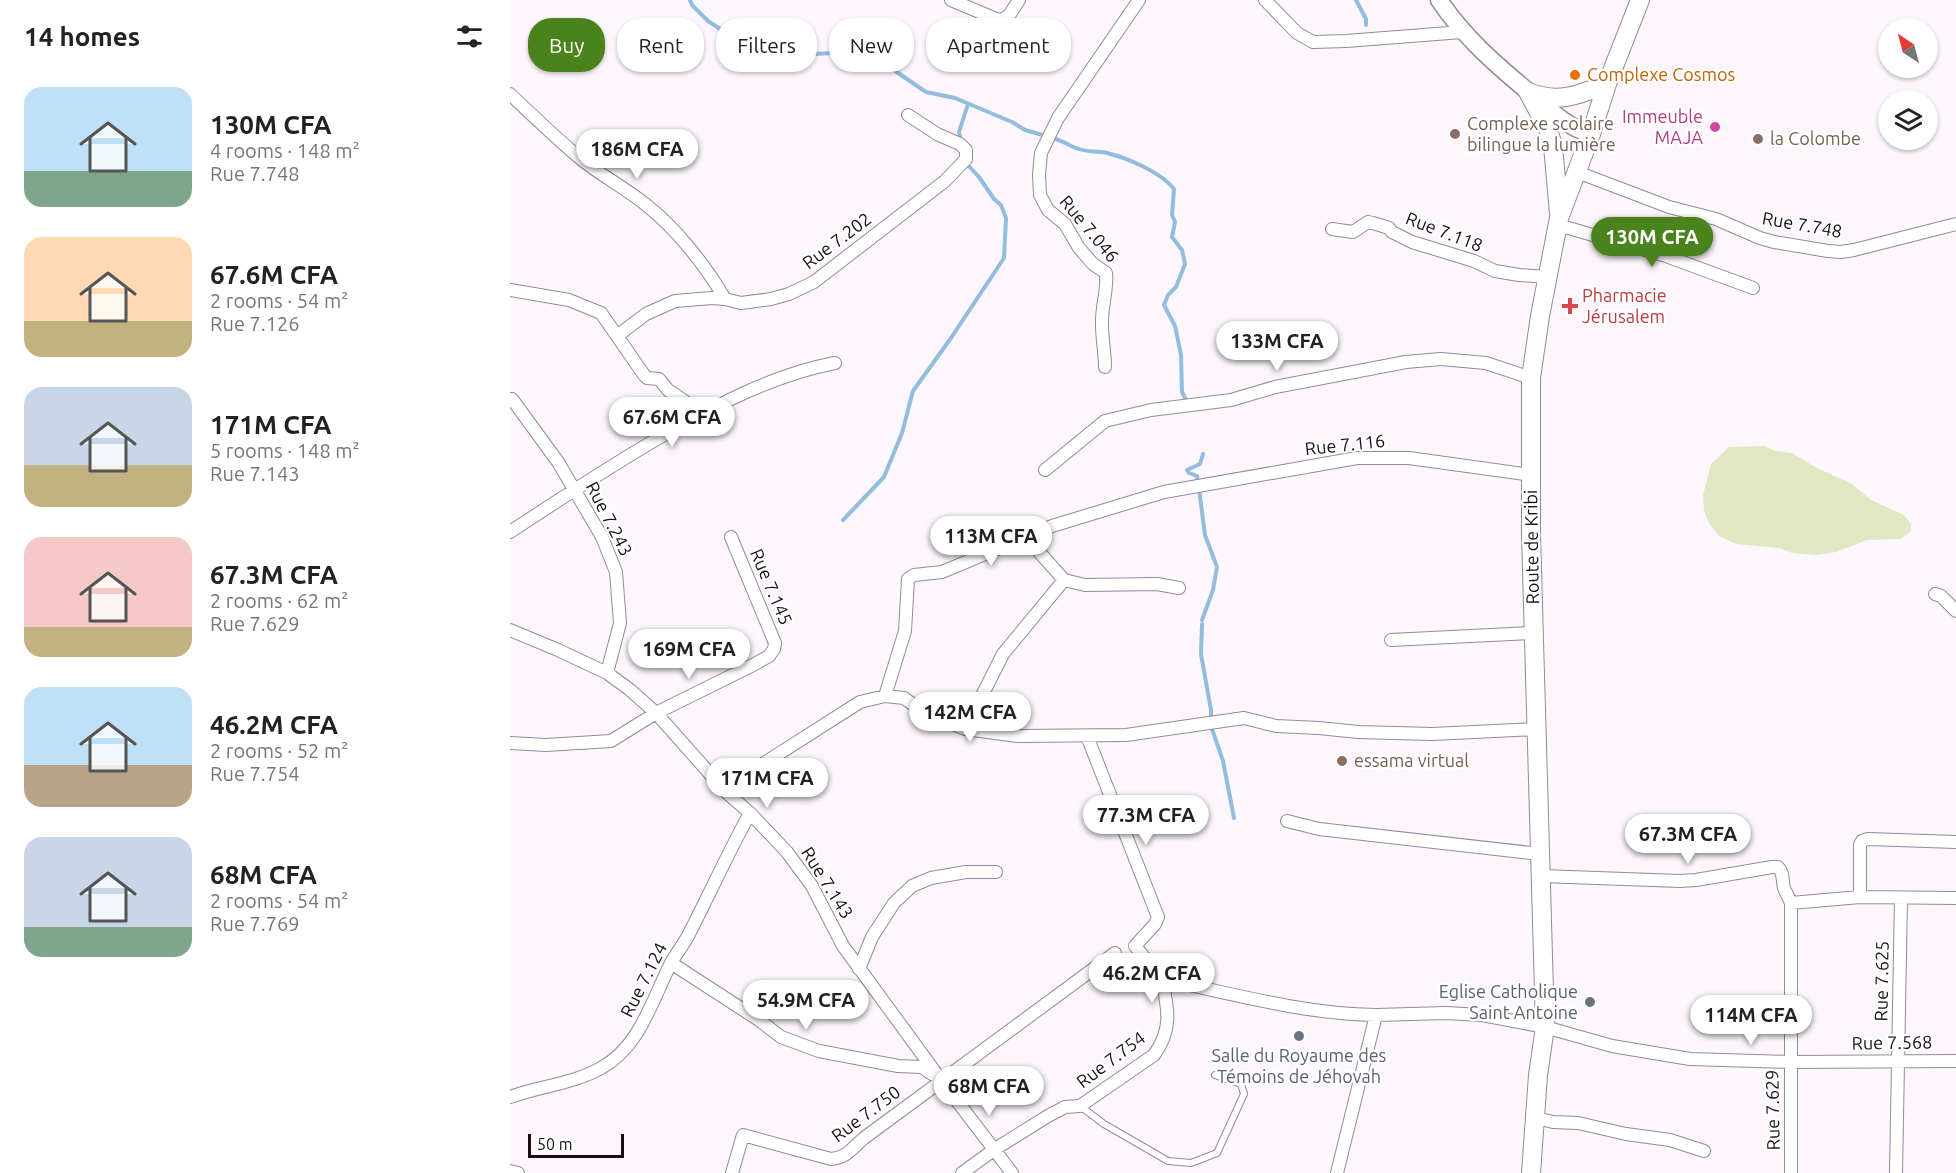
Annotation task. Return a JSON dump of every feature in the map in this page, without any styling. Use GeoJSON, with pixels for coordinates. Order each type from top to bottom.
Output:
{"type":"FeatureCollection","features":[{"type":"Feature","properties":{"kind":"main road"},"geometry":{"type":"LineString","coordinates":[[1440,0],[1462,32],[1503,71],[1563,122],[1576,130],[1591,134]]}},
{"type":"Feature","properties":{"kind":"main road","name":"Route de Kribi"},"geometry":{"type":"LineString","coordinates":[[1531,1173],[1538,1075],[1545,1027],[1538,729],[1533,633],[1531,378],[1547,277],[1559,221],[1607,84],[1640,0]]}},
{"type":"Feature","properties":{"kind":"main road"},"geometry":{"type":"LineString","coordinates":[[1528,92],[1544,98],[1578,96],[1607,84]]}},
{"type":"Feature","properties":{"kind":"main road"},"geometry":{"type":"LineString","coordinates":[[1528,92],[1548,129],[1552,146],[1559,221]]}},
{"type":"Feature","properties":{"kind":"street"},"geometry":{"type":"LineString","coordinates":[[951,0],[996,20],[1003,20],[1019,0]]}},
{"type":"Feature","properties":{"kind":"street","name":"Rue 7.046"},"geometry":{"type":"LineString","coordinates":[[1105,367],[1102,324],[1106,273],[1093,264],[1078,248],[1065,224],[1048,210],[1040,195],[1039,174],[1041,153],[1058,118],[1138,0]]}},
{"type":"Feature","properties":{"kind":"street"},"geometry":{"type":"LineString","coordinates":[[1265,0],[1297,33],[1312,42],[1462,32]]}},
{"type":"Feature","properties":{"kind":"street"},"geometry":{"type":"LineString","coordinates":[[510,94],[580,158],[647,205],[683,241],[713,278],[725,298]]}},
{"type":"Feature","properties":{"kind":"street","name":"Rue 7.202"},"geometry":{"type":"LineString","coordinates":[[617,336],[646,314],[675,301],[725,298],[741,303],[771,299],[789,294],[814,282],[945,181],[966,159],[967,154],[960,144],[908,116]]}},
{"type":"Feature","properties":{"kind":"street","name":"Rue 7.748"},"geometry":{"type":"LineString","coordinates":[[1577,172],[1669,207],[1716,219],[1760,238],[1828,251],[1854,250],[1956,224]]}},
{"type":"Feature","properties":{"kind":"street"},"geometry":{"type":"LineString","coordinates":[[1559,221],[1666,256],[1753,288]]}},
{"type":"Feature","properties":{"kind":"street","name":"Rue 7.118"},"geometry":{"type":"LineString","coordinates":[[1332,229],[1353,232],[1368,222],[1373,223],[1389,228],[1392,232],[1412,242],[1474,261],[1495,271],[1547,277]]}},
{"type":"Feature","properties":{"kind":"street"},"geometry":{"type":"LineString","coordinates":[[510,290],[569,300],[601,313],[647,378],[660,379],[669,390],[702,413]]}},
{"type":"Feature","properties":{"kind":"street"},"geometry":{"type":"LineString","coordinates":[[1045,470],[1105,421],[1151,410],[1231,400],[1275,387],[1406,362],[1441,359],[1486,363],[1531,378]]}},
{"type":"Feature","properties":{"kind":"street"},"geometry":{"type":"LineString","coordinates":[[510,532],[574,489],[702,413],[782,376],[835,363]]}},
{"type":"Feature","properties":{"kind":"street","name":"Rue 7.243"},"geometry":{"type":"LineString","coordinates":[[512,399],[558,462],[602,537],[616,572],[620,622],[607,673]]}},
{"type":"Feature","properties":{"kind":"street","name":"Rue 7.116"},"geometry":{"type":"LineString","coordinates":[[885,696],[905,631],[908,579],[914,575],[949,569],[1025,536],[1164,492],[1365,458],[1409,458],[1531,475]]}},
{"type":"Feature","properties":{"kind":"street"},"geometry":{"type":"LineString","coordinates":[[1025,536],[1064,580],[1085,585],[1157,584],[1179,588]]}},
{"type":"Feature","properties":{"kind":"street","name":"Rue 7.145"},"geometry":{"type":"LineString","coordinates":[[510,744],[546,745],[611,741],[656,713],[769,656],[775,643],[731,537]]}},
{"type":"Feature","properties":{"kind":"street"},"geometry":{"type":"LineString","coordinates":[[965,729],[1003,654],[1064,580]]}},
{"type":"Feature","properties":{"kind":"street"},"geometry":{"type":"LineString","coordinates":[[1935,594],[1956,611]]}},
{"type":"Feature","properties":{"kind":"street","name":"Rue 7.143"},"geometry":{"type":"LineString","coordinates":[[510,630],[607,673],[629,689],[656,713],[727,793],[750,813],[787,852],[812,886],[843,946],[859,969],[1012,1173]]}},
{"type":"Feature","properties":{"kind":"street"},"geometry":{"type":"LineString","coordinates":[[1391,640],[1533,633]]}},
{"type":"Feature","properties":{"kind":"street"},"geometry":{"type":"LineString","coordinates":[[727,793],[758,767],[860,702],[885,696],[904,698],[922,711],[965,729],[1017,736],[1126,735],[1244,718],[1276,726],[1358,732],[1432,734],[1538,729]]}},
{"type":"Feature","properties":{"kind":"street"},"geometry":{"type":"LineString","coordinates":[[1087,736],[1158,917],[1155,924],[1135,946],[1162,979],[1311,1010],[1376,1015],[1337,1173]]}},
{"type":"Feature","properties":{"kind":"street","name":"Rue 7.124"},"geometry":{"type":"LineString","coordinates":[[510,1097],[567,1083],[602,1068],[620,1055],[642,1026],[671,963],[687,937],[750,813]]}},
{"type":"Feature","properties":{"kind":"street"},"geometry":{"type":"LineString","coordinates":[[1287,821],[1319,829],[1540,854]]}},
{"type":"Feature","properties":{"kind":"street"},"geometry":{"type":"LineString","coordinates":[[1860,897],[1860,845],[1862,841],[1868,839],[1956,842]]}},
{"type":"Feature","properties":{"kind":"street","name":"Rue 7.629"},"geometry":{"type":"LineString","coordinates":[[1541,876],[1696,880],[1778,867],[1782,872],[1785,890],[1791,903],[1791,1173]]}},
{"type":"Feature","properties":{"kind":"street"},"geometry":{"type":"LineString","coordinates":[[859,969],[872,937],[894,903],[912,886],[931,878],[966,872],[996,872]]}},
{"type":"Feature","properties":{"kind":"street"},"geometry":{"type":"LineString","coordinates":[[1791,903],[1860,897],[1956,898]]}},
{"type":"Feature","properties":{"kind":"street","name":"Rue 7.625"},"geometry":{"type":"LineString","coordinates":[[1896,1173],[1901,898]]}},
{"type":"Feature","properties":{"kind":"street","name":"Rue 7.750"},"geometry":{"type":"LineString","coordinates":[[732,1173],[744,1135],[831,1159],[841,1158],[941,1080],[1115,953]]}},
{"type":"Feature","properties":{"kind":"street"},"geometry":{"type":"LineString","coordinates":[[671,963],[759,1020],[781,1037],[819,1051],[898,1066],[922,1067],[941,1080]]}},
{"type":"Feature","properties":{"kind":"street","name":"Rue 7.754"},"geometry":{"type":"LineString","coordinates":[[962,1173],[995,1149],[1065,1107],[1080,1106],[1154,1055],[1166,1032],[1168,1011],[1162,979]]}},
{"type":"Feature","properties":{"kind":"street","name":"Rue 7.568"},"geometry":{"type":"LineString","coordinates":[[1376,1015],[1446,1013],[1482,1016],[1545,1027],[1612,1046],[1690,1059],[1791,1062],[1956,1061]]}},
{"type":"Feature","properties":{"kind":"street"},"geometry":{"type":"LineString","coordinates":[[1536,1118],[1553,1122],[1578,1123],[1626,1134],[1670,1140],[1704,1151]]}},
{"type":"Feature","properties":{"kind":"street"},"geometry":{"type":"LineString","coordinates":[[510,1171],[518,1173]]}},
{"type":"Feature","properties":{"kind":"lane"},"geometry":{"type":"LineString","coordinates":[[1080,1106],[1104,1124],[1168,1161],[1191,1162],[1217,1153],[1244,1094],[1241,1084],[1215,1075]]}},
{"type":"Feature","properties":{"kind":"green space"},"geometry":{"type":"Polygon","coordinates":[[[1764,446],[1775,451],[1792,453],[1817,468],[1852,484],[1871,500],[1904,515],[1911,524],[1911,531],[1901,539],[1867,540],[1836,552],[1816,555],[1792,553],[1780,548],[1736,544],[1719,536],[1709,523],[1704,511],[1703,495],[1711,464],[1729,447],[1764,446]]]}},
{"type":"Feature","properties":{"kind":"waterway"},"geometry":{"type":"LineString","coordinates":[[690,0],[708,21],[729,35],[769,47],[815,54],[849,52],[879,60],[926,92],[955,98],[1012,122],[1025,130],[1046,136]]}},
{"type":"Feature","properties":{"kind":"waterway"},"geometry":{"type":"LineString","coordinates":[[1356,0],[1366,19],[1366,25]]}},
{"type":"Feature","properties":{"kind":"waterway"},"geometry":{"type":"LineString","coordinates":[[961,141],[959,132],[968,104]]}},
{"type":"Feature","properties":{"kind":"waterway"},"geometry":{"type":"LineString","coordinates":[[1052,138],[1075,148],[1107,153],[1134,162],[1161,177],[1174,189],[1172,215],[1175,222],[1172,237],[1182,250],[1185,264],[1176,287],[1168,295],[1164,305],[1175,326],[1181,355],[1182,392],[1187,402]]}},
{"type":"Feature","properties":{"kind":"waterway"},"geometry":{"type":"LineString","coordinates":[[843,520],[884,477],[902,433],[913,391],[1004,258],[1006,218],[1001,205],[966,163]]}},
{"type":"Feature","properties":{"kind":"waterway"},"geometry":{"type":"LineString","coordinates":[[1198,483],[1197,476],[1187,470],[1200,464],[1203,454]]}},
{"type":"Feature","properties":{"kind":"waterway"},"geometry":{"type":"LineString","coordinates":[[1199,489],[1205,535],[1217,567],[1213,590],[1202,620]]}},
{"type":"Feature","properties":{"kind":"waterway"},"geometry":{"type":"LineString","coordinates":[[1202,624],[1201,654],[1211,710],[1211,726],[1223,761],[1234,818]]}},
{"type":"Feature","properties":{"kind":"place","name":"Complexe Cosmos"},"geometry":{"type":"Point","coordinates":[1575,75]}},
{"type":"Feature","properties":{"kind":"place","name":"Immeuble MAJA"},"geometry":{"type":"Point","coordinates":[1715,127]}},
{"type":"Feature","properties":{"kind":"place","name":"Complexe scolaire bilingue la lumière"},"geometry":{"type":"Point","coordinates":[1455,134]}},
{"type":"Feature","properties":{"kind":"place","name":"la Colombe"},"geometry":{"type":"Point","coordinates":[1758,139]}},
{"type":"Feature","properties":{"kind":"place","name":"Pharmacie Jérusalem"},"geometry":{"type":"Point","coordinates":[1570,306]}},
{"type":"Feature","properties":{"kind":"place","name":"essama virtual"},"geometry":{"type":"Point","coordinates":[1342,761]}},
{"type":"Feature","properties":{"kind":"place","name":"Eglise Catholique Saint Antoine"},"geometry":{"type":"Point","coordinates":[1590,1002]}},
{"type":"Feature","properties":{"kind":"place","name":"Salle du Royaume des Témoins de Jéhovah"},"geometry":{"type":"Point","coordinates":[1299,1036]}}]}
